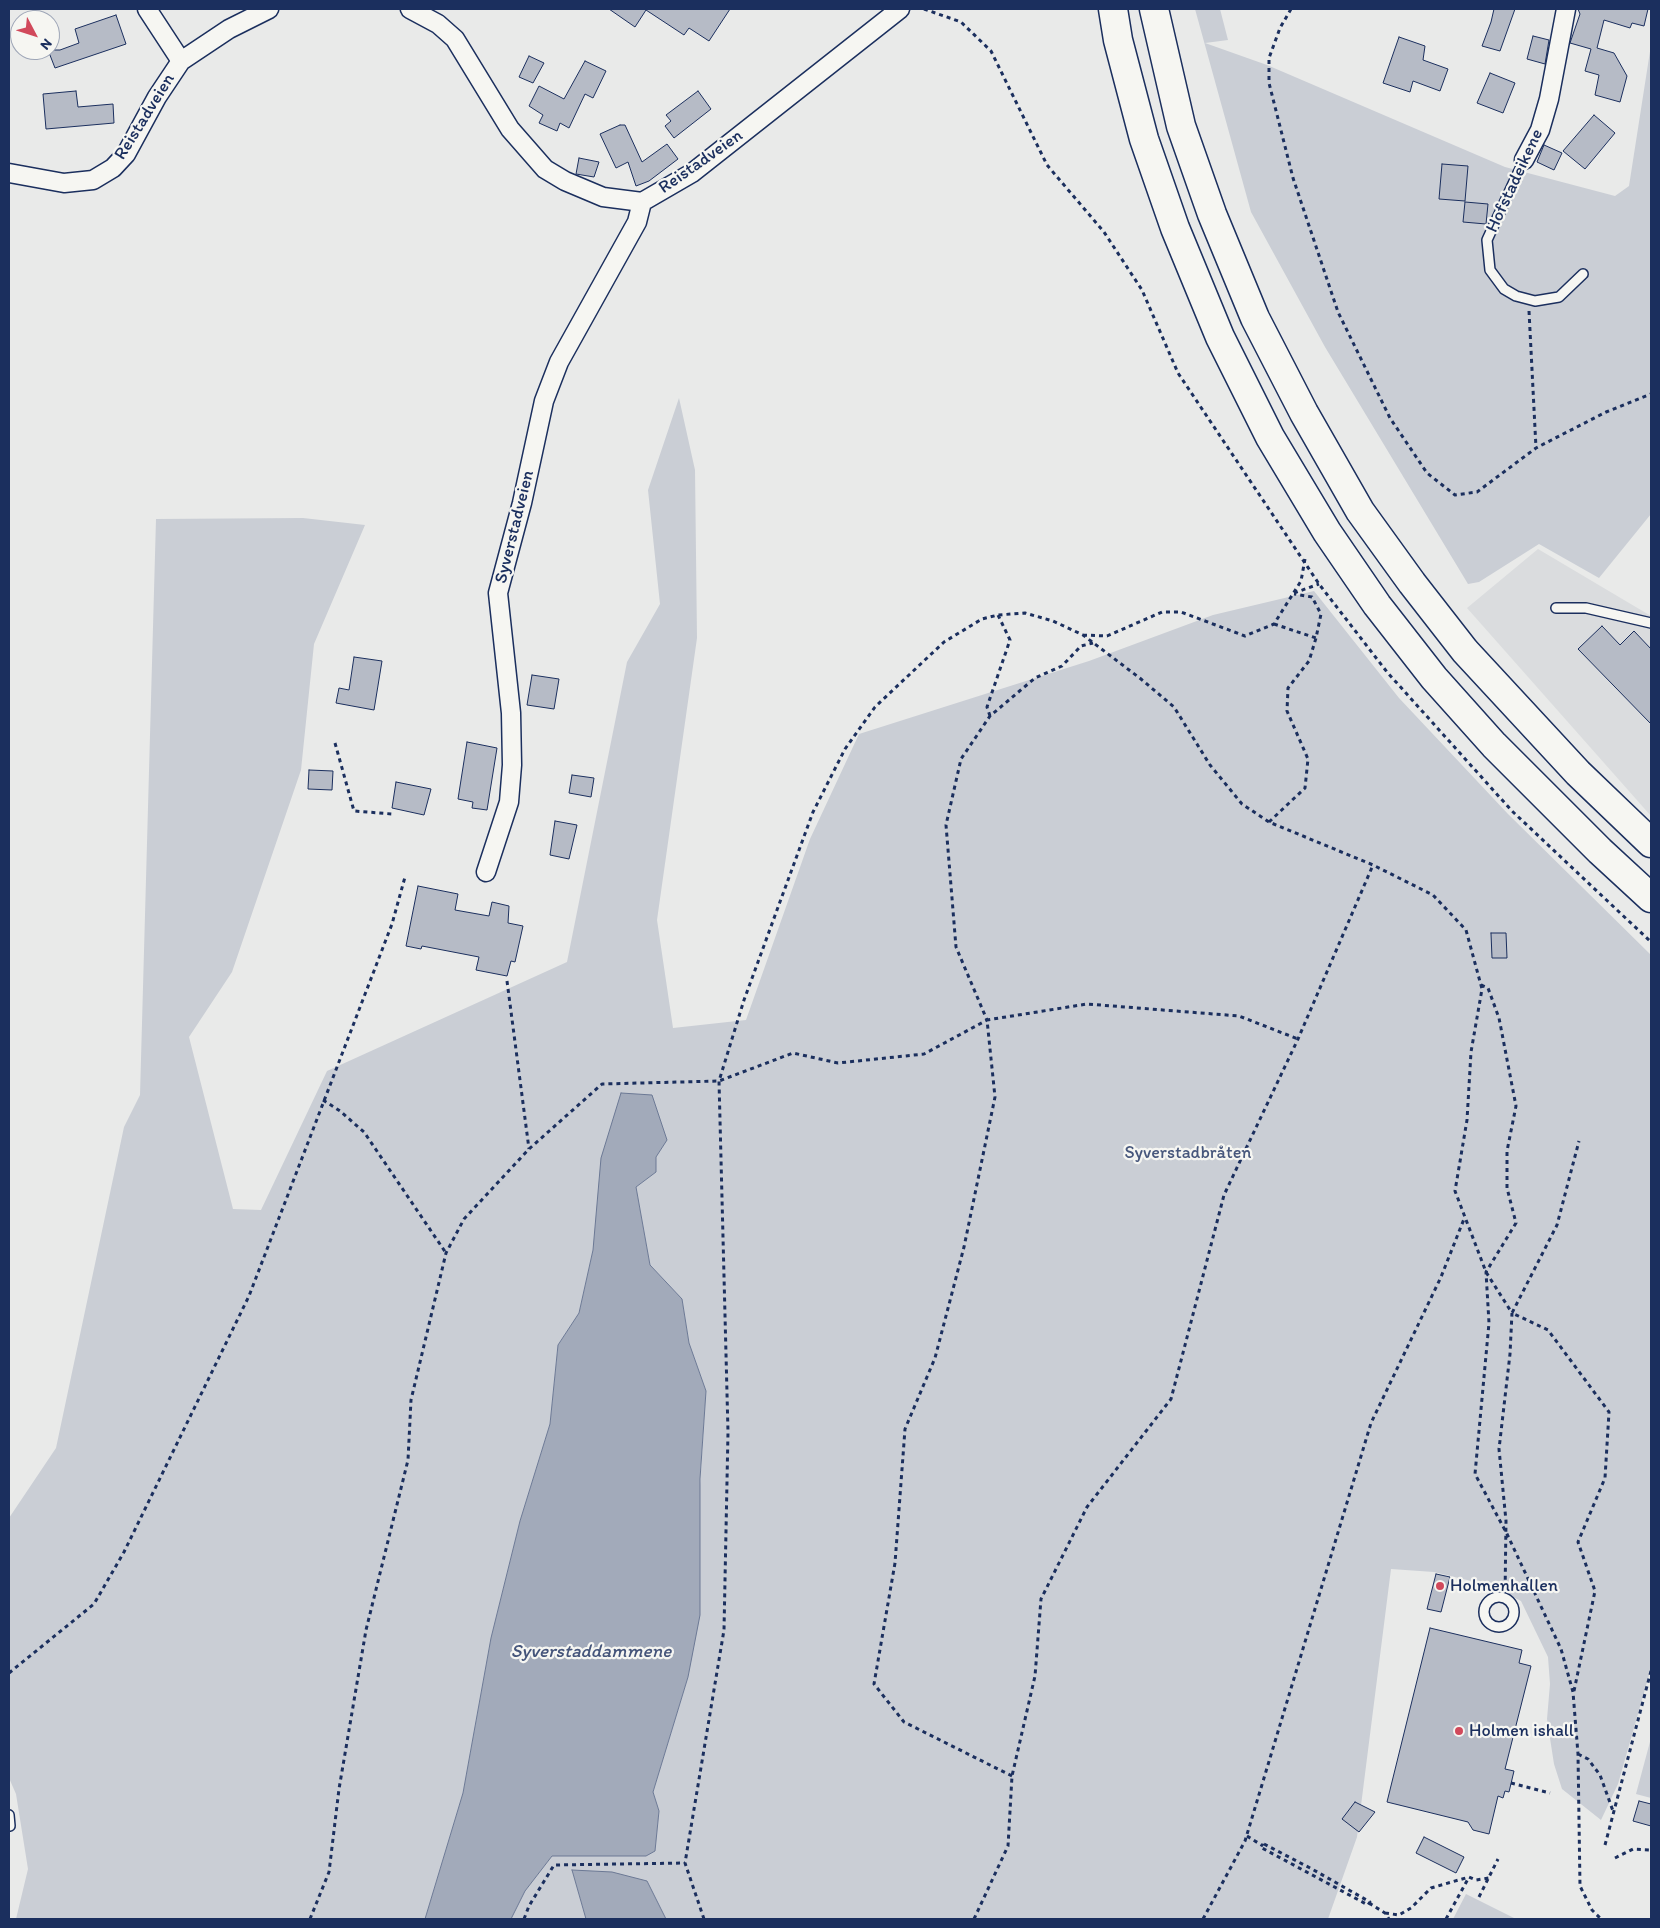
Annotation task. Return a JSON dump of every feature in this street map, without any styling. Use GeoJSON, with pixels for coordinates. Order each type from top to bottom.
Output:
{"type":"FeatureCollection","features":[{"type":"Feature","properties":{"kind":"highway"},"geometry":{"type":"LineString","coordinates":[[1112,9],[1118,40],[1144,139],[1175,228],[1220,337],[1270,436],[1327,532],[1377,605],[1434,678],[1494,745],[1593,845],[1651,898]]}},
{"type":"Feature","properties":{"kind":"highway"},"geometry":{"type":"LineString","coordinates":[[1154,9],[1181,126],[1212,214],[1255,318],[1304,413],[1360,511],[1412,583],[1465,651],[1522,716],[1651,843]]}},
{"type":"Feature","properties":{"kind":"street"},"geometry":{"type":"LineString","coordinates":[[147,9],[181,61]]}},
{"type":"Feature","properties":{"kind":"street","name":"Reistadveien"},"geometry":{"type":"LineString","coordinates":[[9,173],[64,183],[93,180],[113,168],[126,154],[157,97],[181,61],[229,29],[268,9]]}},
{"type":"Feature","properties":{"kind":"street","name":"Reistadveien"},"geometry":{"type":"LineString","coordinates":[[410,9],[438,24],[455,39],[510,129],[545,169],[565,181],[603,197],[642,202],[692,173],[890,11]]}},
{"type":"Feature","properties":{"kind":"street","name":"Hofstadeikene"},"geometry":{"type":"LineString","coordinates":[[1524,160],[1542,122],[1566,9]]}},
{"type":"Feature","properties":{"kind":"street","name":"Syverstadveien"},"geometry":{"type":"LineString","coordinates":[[486,872],[509,802],[512,765],[511,713],[498,593],[522,503],[544,401],[559,362],[637,222],[642,202]]}},
{"type":"Feature","properties":{"kind":"lane","name":"Hofstadeikene"},"geometry":{"type":"LineString","coordinates":[[1524,160],[1487,240],[1488,262],[1494,276],[1504,289],[1516,296],[1528,300],[1545,301],[1559,297],[1583,274]]}},
{"type":"Feature","properties":{"kind":"lane"},"geometry":{"type":"LineString","coordinates":[[1556,608],[1586,608],[1651,623]]}},
{"type":"Feature","properties":{"kind":"lane"},"geometry":{"type":"LineString","coordinates":[[9,1816],[10,1826]]}},
{"type":"Feature","properties":{"kind":"path"},"geometry":{"type":"LineString","coordinates":[[924,9],[961,22],[991,52],[1047,165],[1104,232],[1142,290],[1178,373],[1305,559],[1319,584],[1387,672],[1512,811],[1651,942]]}},
{"type":"Feature","properties":{"kind":"path"},"geometry":{"type":"LineString","coordinates":[[1290,9],[1268,58],[1269,83],[1294,178],[1338,312],[1390,418],[1427,473],[1454,495],[1478,492],[1536,448],[1606,412],[1651,394]]}},
{"type":"Feature","properties":{"kind":"path"},"geometry":{"type":"LineString","coordinates":[[1528,300],[1536,448]]}},
{"type":"Feature","properties":{"kind":"path"},"geometry":{"type":"LineString","coordinates":[[1083,635],[1108,636],[1162,612],[1181,612],[1245,636],[1274,624],[1301,581],[1305,559]]}},
{"type":"Feature","properties":{"kind":"path"},"geometry":{"type":"LineString","coordinates":[[1294,594],[1319,584]]}},
{"type":"Feature","properties":{"kind":"path"},"geometry":{"type":"LineString","coordinates":[[1270,822],[1304,788],[1308,759],[1287,711],[1288,688],[1309,662],[1321,614],[1312,598],[1294,594]]}},
{"type":"Feature","properties":{"kind":"path"},"geometry":{"type":"LineString","coordinates":[[704,1919],[685,1863],[724,1630],[728,1432],[719,1081],[744,1000],[813,812],[845,749],[875,706],[944,642],[982,619],[998,615],[1025,613],[1053,621],[1083,635],[1174,707],[1210,765],[1242,804],[1270,822],[1373,865],[1433,896],[1466,930],[1481,985],[1471,1052],[1467,1120],[1454,1191],[1486,1272],[1512,1313],[1548,1330],[1609,1412],[1605,1478],[1578,1542],[1595,1591],[1573,1692]]}},
{"type":"Feature","properties":{"kind":"path"},"geometry":{"type":"LineString","coordinates":[[990,716],[987,706],[1010,640],[998,615]]}},
{"type":"Feature","properties":{"kind":"path"},"geometry":{"type":"LineString","coordinates":[[1274,624],[1316,638]]}},
{"type":"Feature","properties":{"kind":"path"},"geometry":{"type":"LineString","coordinates":[[1012,1776],[904,1722],[874,1684],[895,1563],[905,1428],[935,1358],[964,1247],[995,1097],[987,1020],[956,947],[946,825],[961,759],[990,716],[1035,678],[1062,666],[1081,646],[1093,643]]}},
{"type":"Feature","properties":{"kind":"path"},"geometry":{"type":"LineString","coordinates":[[335,743],[354,811],[392,814]]}},
{"type":"Feature","properties":{"kind":"path"},"geometry":{"type":"LineString","coordinates":[[974,1919],[1008,1846],[1012,1776],[1035,1676],[1041,1599],[1087,1507],[1171,1399],[1224,1194],[1298,1039],[1373,865]]}},
{"type":"Feature","properties":{"kind":"path"},"geometry":{"type":"LineString","coordinates":[[9,1673],[94,1604],[124,1552],[249,1296],[392,924],[406,877]]}},
{"type":"Feature","properties":{"kind":"path"},"geometry":{"type":"LineString","coordinates":[[507,981],[528,1148]]}},
{"type":"Feature","properties":{"kind":"path"},"geometry":{"type":"LineString","coordinates":[[1481,985],[1488,988],[1499,1018],[1516,1106],[1507,1151],[1508,1188],[1516,1223],[1486,1272],[1488,1323],[1475,1474],[1561,1649],[1573,1692],[1578,1754],[1580,1886],[1592,1910],[1601,1919]]}},
{"type":"Feature","properties":{"kind":"path"},"geometry":{"type":"LineString","coordinates":[[310,1919],[329,1872],[339,1788],[366,1630],[408,1460],[411,1400],[446,1253],[464,1219],[528,1148],[602,1084],[719,1081],[793,1053],[838,1063],[924,1054],[987,1020],[1087,1004],[1239,1016],[1298,1039]]}},
{"type":"Feature","properties":{"kind":"path"},"geometry":{"type":"LineString","coordinates":[[323,1100],[340,1111],[364,1132],[446,1253]]}},
{"type":"Feature","properties":{"kind":"path"},"geometry":{"type":"LineString","coordinates":[[1505,1598],[1506,1534],[1499,1449],[1510,1354],[1512,1313],[1557,1225],[1579,1141]]}},
{"type":"Feature","properties":{"kind":"path"},"geometry":{"type":"LineString","coordinates":[[1203,1919],[1247,1836],[1371,1423],[1441,1277],[1464,1219]]}},
{"type":"Feature","properties":{"kind":"path"},"geometry":{"type":"LineString","coordinates":[[1605,1845],[1651,1671]]}},
{"type":"Feature","properties":{"kind":"path"},"geometry":{"type":"LineString","coordinates":[[1578,1754],[1588,1759],[1600,1775],[1613,1811]]}},
{"type":"Feature","properties":{"kind":"path"},"geometry":{"type":"LineString","coordinates":[[1511,1783],[1550,1793]]}},
{"type":"Feature","properties":{"kind":"path"},"geometry":{"type":"LineString","coordinates":[[1247,1836],[1263,1846],[1262,1848],[1368,1905],[1369,1903],[1384,1913],[1389,1919]]}},
{"type":"Feature","properties":{"kind":"path"},"geometry":{"type":"LineString","coordinates":[[1615,1858],[1633,1849],[1651,1850]]}},
{"type":"Feature","properties":{"kind":"path"},"geometry":{"type":"LineString","coordinates":[[1479,1897],[1498,1859]]}},
{"type":"Feature","properties":{"kind":"path"},"geometry":{"type":"LineString","coordinates":[[524,1919],[529,1906],[554,1865],[685,1863]]}},
{"type":"Feature","properties":{"kind":"path"},"geometry":{"type":"LineString","coordinates":[[1384,1913],[1399,1915],[1411,1908],[1432,1888],[1469,1877],[1476,1880],[1489,1878]]}},
{"type":"Feature","properties":{"kind":"path"},"geometry":{"type":"LineString","coordinates":[[1446,1919],[1469,1877]]}},
{"type":"Feature","properties":{"kind":"shaded area"},"geometry":{"type":"Polygon","coordinates":[[[1538,549],[1651,616],[1651,816],[1467,608],[1538,549]]]}},
{"type":"Feature","properties":{"kind":"green space"},"geometry":{"type":"Polygon","coordinates":[[[1195,9],[1220,9],[1228,40],[1205,43],[1267,65],[1505,167],[1615,196],[1629,186],[1651,45],[1651,514],[1599,578],[1539,544],[1479,582],[1468,584],[1325,347],[1251,212],[1195,9]]]}},
{"type":"Feature","properties":{"kind":"green space","name":"Syverstadbråten"},"geometry":{"type":"Polygon","coordinates":[[[679,398],[695,470],[697,638],[657,920],[673,1028],[746,1020],[810,839],[859,734],[1089,661],[1213,615],[1314,591],[1399,698],[1508,814],[1651,955],[1651,1668],[1618,1784],[1601,1820],[1562,1789],[1554,1764],[1547,1719],[1550,1684],[1548,1657],[1521,1601],[1492,1586],[1434,1572],[1391,1569],[1357,1837],[1328,1919],[666,1919],[647,1881],[572,1870],[586,1919],[511,1919],[525,1891],[552,1856],[646,1856],[655,1850],[659,1811],[653,1792],[688,1677],[706,1391],[689,1343],[682,1299],[650,1265],[636,1187],[656,1172],[656,1157],[667,1140],[593,1250],[579,1313],[558,1345],[550,1424],[520,1521],[491,1638],[463,1793],[425,1919],[16,1919],[28,1869],[16,1794],[9,1778],[9,1518],[56,1448],[124,1127],[140,1095],[156,519],[303,518],[365,525],[314,644],[301,770],[232,972],[189,1037],[233,1209],[261,1210],[327,1071],[567,962],[627,662],[660,604],[648,490],[679,398]]]}},
{"type":"Feature","properties":{"kind":"green space"},"geometry":{"type":"Polygon","coordinates":[[[1651,1738],[1651,1798],[1636,1794],[1651,1738]]]}},
{"type":"Feature","properties":{"kind":"green space"},"geometry":{"type":"Polygon","coordinates":[[[1466,1894],[1516,1919],[1453,1919],[1466,1894]]]}},
{"type":"Feature","properties":{"kind":"water","name":"Syverstaddammene"},"geometry":{"type":"Polygon","coordinates":[[[621,1093],[652,1095],[667,1140],[656,1157],[656,1172],[636,1187],[650,1265],[682,1299],[689,1343],[706,1391],[700,1479],[700,1615],[688,1677],[653,1792],[659,1811],[655,1851],[646,1856],[552,1856],[525,1891],[511,1919],[425,1919],[463,1793],[491,1638],[520,1521],[550,1424],[558,1345],[579,1313],[593,1250],[601,1158],[621,1093]]]}},
{"type":"Feature","properties":{"kind":"water"},"geometry":{"type":"Polygon","coordinates":[[[572,1870],[612,1872],[647,1881],[666,1919],[586,1919],[572,1870]]]}},
{"type":"Feature","properties":{"kind":"building"},"geometry":{"type":"Polygon","coordinates":[[[609,9],[730,9],[709,41],[689,28],[684,35],[646,10],[635,27],[609,9]]]}},
{"type":"Feature","properties":{"kind":"building"},"geometry":{"type":"Polygon","coordinates":[[[1494,9],[1515,9],[1500,51],[1482,46],[1494,9]]]}},
{"type":"Feature","properties":{"kind":"building"},"geometry":{"type":"Polygon","coordinates":[[[1578,9],[1648,9],[1644,26],[1632,23],[1630,28],[1604,20],[1597,48],[1614,53],[1627,76],[1620,102],[1595,95],[1599,75],[1585,71],[1591,49],[1570,43],[1580,14],[1578,9]]]}},
{"type":"Feature","properties":{"kind":"building"},"geometry":{"type":"Polygon","coordinates":[[[116,15],[126,44],[55,68],[52,60],[60,60],[60,50],[79,43],[75,29],[116,15]]]}},
{"type":"Feature","properties":{"kind":"building"},"geometry":{"type":"Polygon","coordinates":[[[1533,36],[1549,40],[1545,64],[1527,59],[1533,36]]]}},
{"type":"Feature","properties":{"kind":"building"},"geometry":{"type":"Polygon","coordinates":[[[1399,37],[1425,46],[1423,60],[1448,69],[1440,91],[1413,81],[1410,92],[1383,83],[1399,37]]]}},
{"type":"Feature","properties":{"kind":"building"},"geometry":{"type":"Polygon","coordinates":[[[529,56],[544,63],[533,83],[519,77],[529,56]]]}},
{"type":"Feature","properties":{"kind":"building"},"geometry":{"type":"Polygon","coordinates":[[[585,61],[606,71],[593,98],[585,94],[569,128],[560,123],[557,131],[539,123],[543,115],[529,106],[539,86],[564,99],[585,61]]]}},
{"type":"Feature","properties":{"kind":"building"},"geometry":{"type":"Polygon","coordinates":[[[1490,73],[1515,83],[1503,113],[1477,103],[1490,73]]]}},
{"type":"Feature","properties":{"kind":"building"},"geometry":{"type":"Polygon","coordinates":[[[76,91],[78,107],[113,104],[114,123],[46,129],[43,94],[76,91]]]}},
{"type":"Feature","properties":{"kind":"building"},"geometry":{"type":"Polygon","coordinates":[[[698,91],[711,109],[674,138],[665,126],[671,121],[666,115],[698,91]]]}},
{"type":"Feature","properties":{"kind":"building"},"geometry":{"type":"Polygon","coordinates":[[[1594,115],[1615,133],[1585,169],[1563,151],[1594,115]]]}},
{"type":"Feature","properties":{"kind":"building"},"geometry":{"type":"Polygon","coordinates":[[[620,125],[625,125],[642,162],[667,144],[678,159],[649,181],[636,186],[628,162],[616,168],[600,134],[620,125]]]}},
{"type":"Feature","properties":{"kind":"building"},"geometry":{"type":"Polygon","coordinates":[[[1544,145],[1562,153],[1554,170],[1537,162],[1544,145]]]}},
{"type":"Feature","properties":{"kind":"building"},"geometry":{"type":"Polygon","coordinates":[[[579,158],[599,162],[594,177],[576,174],[579,158]]]}},
{"type":"Feature","properties":{"kind":"building"},"geometry":{"type":"Polygon","coordinates":[[[1442,164],[1468,166],[1465,201],[1439,199],[1442,164]]]}},
{"type":"Feature","properties":{"kind":"building"},"geometry":{"type":"Polygon","coordinates":[[[1465,202],[1488,204],[1486,224],[1463,222],[1465,202]]]}},
{"type":"Feature","properties":{"kind":"building"},"geometry":{"type":"Polygon","coordinates":[[[1602,626],[1620,645],[1634,631],[1651,649],[1651,724],[1578,649],[1602,626]]]}},
{"type":"Feature","properties":{"kind":"building"},"geometry":{"type":"Polygon","coordinates":[[[354,657],[382,661],[374,710],[336,703],[339,688],[349,690],[354,657]]]}},
{"type":"Feature","properties":{"kind":"building"},"geometry":{"type":"Polygon","coordinates":[[[532,675],[559,679],[554,709],[527,705],[532,675]]]}},
{"type":"Feature","properties":{"kind":"building"},"geometry":{"type":"Polygon","coordinates":[[[467,742],[497,748],[487,810],[472,808],[473,802],[458,799],[467,742]]]}},
{"type":"Feature","properties":{"kind":"building"},"geometry":{"type":"Polygon","coordinates":[[[309,770],[333,771],[332,790],[308,789],[309,770]]]}},
{"type":"Feature","properties":{"kind":"building"},"geometry":{"type":"Polygon","coordinates":[[[572,775],[594,778],[591,797],[569,793],[572,775]]]}},
{"type":"Feature","properties":{"kind":"building"},"geometry":{"type":"Polygon","coordinates":[[[396,782],[431,789],[424,815],[392,808],[396,782]]]}},
{"type":"Feature","properties":{"kind":"building"},"geometry":{"type":"Polygon","coordinates":[[[555,821],[577,825],[569,859],[550,855],[555,821]]]}},
{"type":"Feature","properties":{"kind":"building"},"geometry":{"type":"Polygon","coordinates":[[[418,886],[458,894],[455,910],[489,916],[492,902],[509,906],[508,923],[523,926],[515,962],[511,961],[507,976],[476,970],[479,957],[422,946],[421,949],[406,946],[418,886]]]}},
{"type":"Feature","properties":{"kind":"building"},"geometry":{"type":"Polygon","coordinates":[[[1491,933],[1506,933],[1507,958],[1492,958],[1491,933]]]}},
{"type":"Feature","properties":{"kind":"building","name":"Holmenhallen"},"geometry":{"type":"Polygon","coordinates":[[[1436,1574],[1450,1577],[1441,1612],[1427,1609],[1436,1574]]]}},
{"type":"Feature","properties":{"kind":"building","name":"Holmen ishall"},"geometry":{"type":"Polygon","coordinates":[[[1430,1628],[1522,1650],[1519,1663],[1531,1666],[1505,1769],[1514,1771],[1509,1792],[1505,1791],[1503,1798],[1498,1796],[1489,1834],[1473,1830],[1468,1822],[1387,1802],[1430,1628]]]}},
{"type":"Feature","properties":{"kind":"building"},"geometry":{"type":"Polygon","coordinates":[[[1639,1801],[1651,1804],[1651,1826],[1633,1821],[1639,1801]]]}},
{"type":"Feature","properties":{"kind":"building"},"geometry":{"type":"Polygon","coordinates":[[[1355,1802],[1375,1812],[1359,1832],[1342,1819],[1355,1802]]]}},
{"type":"Feature","properties":{"kind":"building"},"geometry":{"type":"Polygon","coordinates":[[[1424,1837],[1464,1857],[1456,1873],[1416,1853],[1424,1837]]]}},
{"type":"Feature","properties":{"kind":"place","name":"Holmenhallen"},"geometry":{"type":"Point","coordinates":[1440,1586]}},
{"type":"Feature","properties":{"kind":"place","name":"Holmen ishall"},"geometry":{"type":"Point","coordinates":[1459,1731]}}]}
